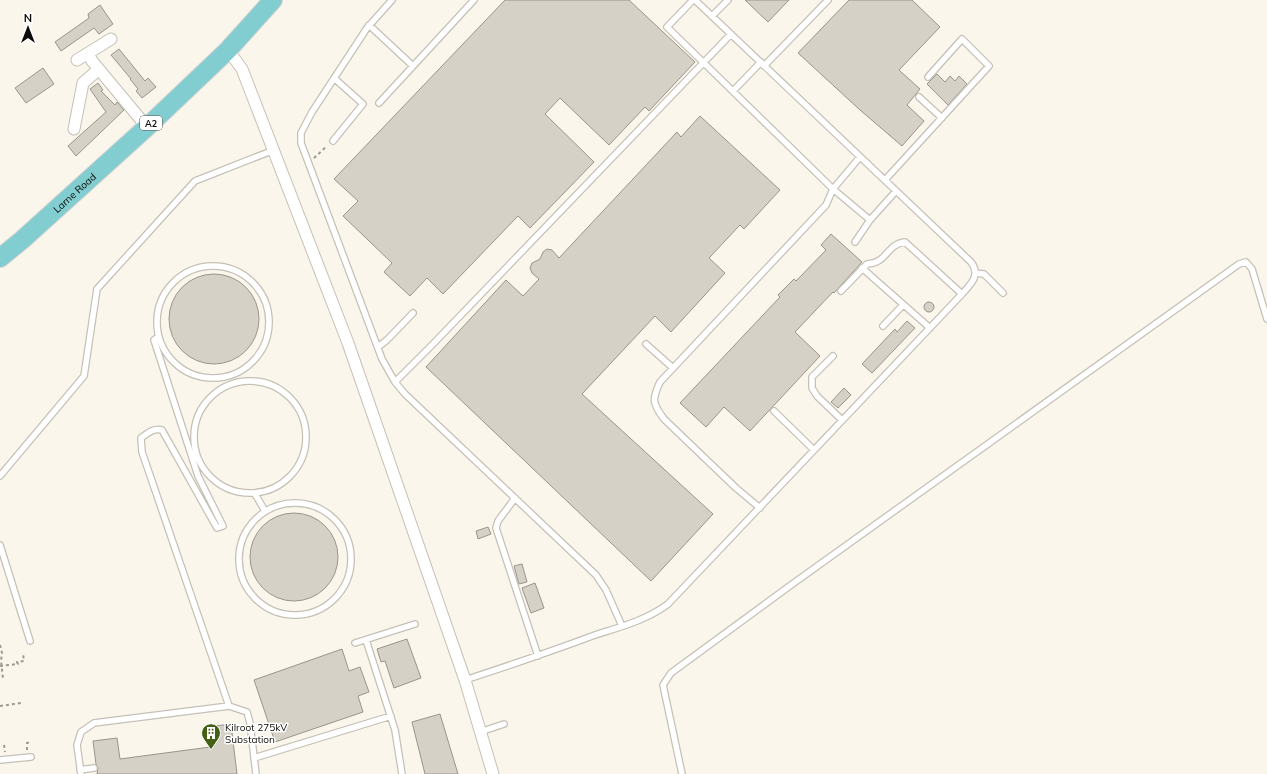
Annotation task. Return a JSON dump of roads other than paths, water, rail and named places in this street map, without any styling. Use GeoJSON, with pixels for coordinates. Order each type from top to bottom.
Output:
{"type":"FeatureCollection","features":[{"type":"Feature","properties":{"kind":"main road","name":"Larne Road"},"geometry":{"type":"LineString","coordinates":[[0,258],[147,127],[228,50],[273,0]]}},
{"type":"Feature","properties":{"kind":"street"},"geometry":{"type":"LineString","coordinates":[[77,60],[111,39]]}},
{"type":"Feature","properties":{"kind":"street"},"geometry":{"type":"LineString","coordinates":[[228,50],[242,69],[348,343],[465,680],[493,774]]}},
{"type":"Feature","properties":{"kind":"street"},"geometry":{"type":"LineString","coordinates":[[88,54],[147,127]]}},
{"type":"Feature","properties":{"kind":"street"},"geometry":{"type":"LineString","coordinates":[[74,129],[83,83],[99,69]]}},
{"type":"Feature","properties":{"kind":"lane"},"geometry":{"type":"LineString","coordinates":[[392,0],[369,26],[312,112],[301,133],[301,142],[382,359],[395,382],[405,394],[596,575],[606,590],[622,626]]}},
{"type":"Feature","properties":{"kind":"lane"},"geometry":{"type":"LineString","coordinates":[[379,103],[474,0]]}},
{"type":"Feature","properties":{"kind":"lane"},"geometry":{"type":"LineString","coordinates":[[465,680],[622,626],[653,614],[668,604],[972,282],[975,273],[975,266],[694,0],[667,28],[832,189],[870,220]]}},
{"type":"Feature","properties":{"kind":"lane"},"geometry":{"type":"LineString","coordinates":[[712,16],[728,0]]}},
{"type":"Feature","properties":{"kind":"lane"},"geometry":{"type":"LineString","coordinates":[[733,91],[828,0]]}},
{"type":"Feature","properties":{"kind":"lane"},"geometry":{"type":"LineString","coordinates":[[369,26],[413,66]]}},
{"type":"Feature","properties":{"kind":"lane"},"geometry":{"type":"LineString","coordinates":[[395,382],[731,34]]}},
{"type":"Feature","properties":{"kind":"lane"},"geometry":{"type":"LineString","coordinates":[[885,180],[990,66],[962,39],[928,77]]}},
{"type":"Feature","properties":{"kind":"lane"},"geometry":{"type":"LineString","coordinates":[[332,141],[363,104],[334,78]]}},
{"type":"Feature","properties":{"kind":"lane"},"geometry":{"type":"LineString","coordinates":[[919,97],[942,118]]}},
{"type":"Feature","properties":{"kind":"lane"},"geometry":{"type":"LineString","coordinates":[[0,476],[84,376],[97,289],[195,181],[274,150]]}},
{"type":"Feature","properties":{"kind":"lane"},"geometry":{"type":"LineString","coordinates":[[760,508],[664,419],[656,408],[654,395],[660,382],[826,205],[832,189],[860,156]]}},
{"type":"Feature","properties":{"kind":"lane"},"geometry":{"type":"LineString","coordinates":[[855,242],[870,220],[896,191]]}},
{"type":"Feature","properties":{"kind":"lane"},"geometry":{"type":"LineString","coordinates":[[841,291],[867,264],[880,261],[894,246],[900,242],[905,242],[962,294]]}},
{"type":"Feature","properties":{"kind":"lane"},"geometry":{"type":"LineString","coordinates":[[682,774],[663,685],[670,673],[1239,264],[1246,262],[1252,269],[1267,319]]}},
{"type":"Feature","properties":{"kind":"lane"},"geometry":{"type":"LineString","coordinates":[[217,265],[234,269],[250,278],[261,292],[268,309],[270,326],[264,345],[253,362],[237,373],[218,378],[199,377],[181,369],[166,355],[158,337],[156,318],[160,300],[169,285],[183,273],[199,266],[217,265]]}},
{"type":"Feature","properties":{"kind":"lane"},"geometry":{"type":"LineString","coordinates":[[862,268],[930,328]]}},
{"type":"Feature","properties":{"kind":"lane"},"geometry":{"type":"LineString","coordinates":[[975,273],[984,274],[1003,293]]}},
{"type":"Feature","properties":{"kind":"lane"},"geometry":{"type":"LineString","coordinates":[[883,326],[903,305]]}},
{"type":"Feature","properties":{"kind":"lane"},"geometry":{"type":"LineString","coordinates":[[378,347],[387,340],[413,312]]}},
{"type":"Feature","properties":{"kind":"lane"},"geometry":{"type":"LineString","coordinates":[[158,337],[154,340],[193,454],[198,476],[222,526],[217,528],[162,430],[156,429],[141,438],[142,452],[229,706]]}},
{"type":"Feature","properties":{"kind":"lane"},"geometry":{"type":"LineString","coordinates":[[646,344],[673,368]]}},
{"type":"Feature","properties":{"kind":"lane"},"geometry":{"type":"LineString","coordinates":[[833,356],[812,377],[812,388],[842,420]]}},
{"type":"Feature","properties":{"kind":"lane"},"geometry":{"type":"LineString","coordinates":[[236,382],[237,373]]}},
{"type":"Feature","properties":{"kind":"lane"},"geometry":{"type":"LineString","coordinates":[[254,381],[271,385],[282,391],[298,408],[305,424],[306,442],[301,461],[290,477],[274,489],[255,494],[236,492],[218,484],[203,470],[193,454],[193,433],[197,416],[210,397],[220,389],[236,382],[254,381]]}},
{"type":"Feature","properties":{"kind":"lane"},"geometry":{"type":"LineString","coordinates":[[774,411],[814,450]]}},
{"type":"Feature","properties":{"kind":"lane"},"geometry":{"type":"LineString","coordinates":[[255,494],[265,511]]}},
{"type":"Feature","properties":{"kind":"lane"},"geometry":{"type":"LineString","coordinates":[[515,498],[498,521],[496,528],[538,656]]}},
{"type":"Feature","properties":{"kind":"lane"},"geometry":{"type":"LineString","coordinates":[[299,503],[316,507],[332,516],[343,530],[350,546],[351,564],[346,583],[335,599],[319,611],[300,616],[281,615],[263,606],[249,593],[240,575],[238,556],[242,538],[251,523],[265,511],[281,504],[299,503]]}},
{"type":"Feature","properties":{"kind":"lane"},"geometry":{"type":"LineString","coordinates":[[0,545],[30,640]]}},
{"type":"Feature","properties":{"kind":"lane"},"geometry":{"type":"LineString","coordinates":[[355,643],[415,624]]}},
{"type":"Feature","properties":{"kind":"lane"},"geometry":{"type":"LineString","coordinates":[[366,640],[395,730],[402,774]]}},
{"type":"Feature","properties":{"kind":"lane"},"geometry":{"type":"LineString","coordinates":[[94,768],[81,772],[78,745],[81,732],[94,723],[229,706],[246,712],[250,723],[256,774]]}},
{"type":"Feature","properties":{"kind":"lane"},"geometry":{"type":"LineString","coordinates":[[254,758],[391,716]]}},
{"type":"Feature","properties":{"kind":"lane"},"geometry":{"type":"LineString","coordinates":[[480,732],[504,724]]}},
{"type":"Feature","properties":{"kind":"lane"},"geometry":{"type":"LineString","coordinates":[[0,760],[31,757]]}},
{"type":"Feature","properties":{"kind":"place","name":"Kilroot 275kV Substation"},"geometry":{"type":"Point","coordinates":[211,750]}}]}
